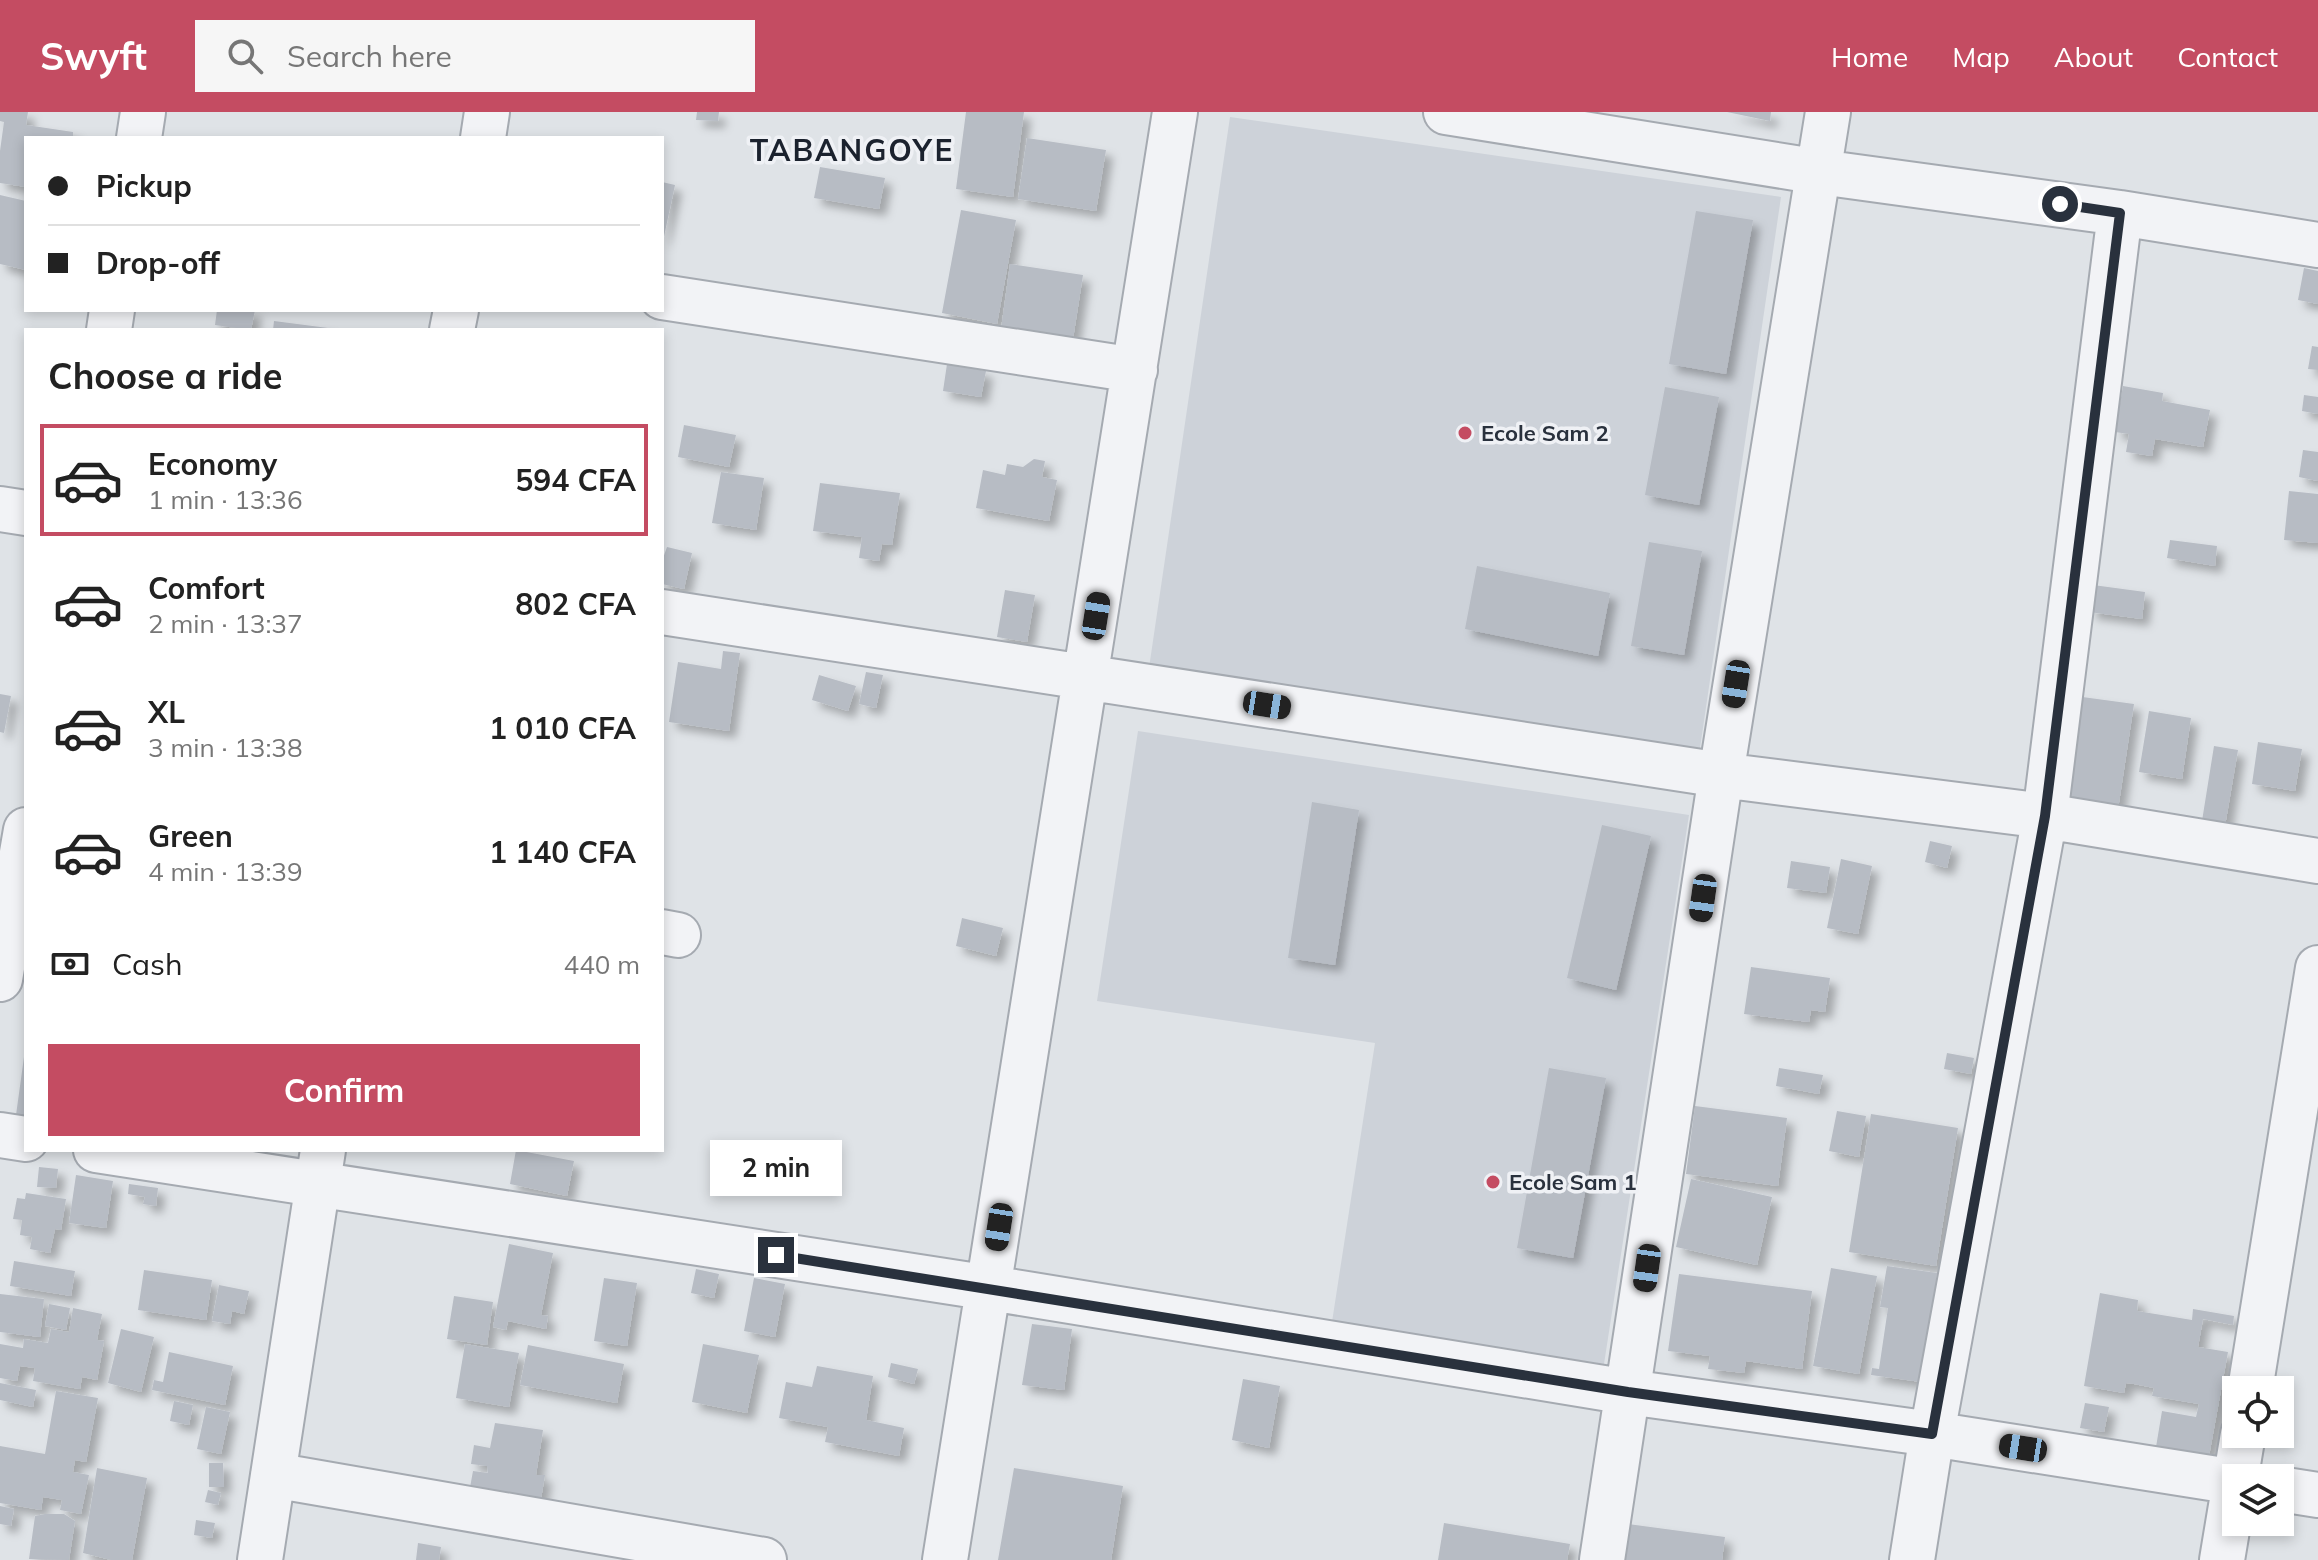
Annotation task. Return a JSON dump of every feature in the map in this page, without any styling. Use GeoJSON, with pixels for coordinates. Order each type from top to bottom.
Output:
{"type":"FeatureCollection","features":[{"type":"Feature","properties":{"kind":"street"},"geometry":{"type":"LineString","coordinates":[[139,136],[143,112]]}},
{"type":"Feature","properties":{"kind":"street"},"geometry":{"type":"LineString","coordinates":[[483,136],[487,112]]}},
{"type":"Feature","properties":{"kind":"street"},"geometry":{"type":"LineString","coordinates":[[945,1560],[1175,112]]}},
{"type":"Feature","properties":{"kind":"street"},"geometry":{"type":"LineString","coordinates":[[1446,112],[1820,172],[2120,213],[2318,245]]}},
{"type":"Feature","properties":{"kind":"street"},"geometry":{"type":"LineString","coordinates":[[1602,1560],[1721,775],[1828,112]]}},
{"type":"Feature","properties":{"kind":"street"},"geometry":{"type":"LineString","coordinates":[[1912,1560],[1932,1434],[2045,816],[2120,213]]}},
{"type":"Feature","properties":{"kind":"street"},"geometry":{"type":"LineString","coordinates":[[664,297],[1135,370]]}},
{"type":"Feature","properties":{"kind":"street"},"geometry":{"type":"LineString","coordinates":[[0,509],[24,513]]}},
{"type":"Feature","properties":{"kind":"street"},"geometry":{"type":"LineString","coordinates":[[664,612],[1721,775],[2045,816],[2318,861]]}},
{"type":"Feature","properties":{"kind":"street"},"geometry":{"type":"LineString","coordinates":[[0,979],[24,841]]}},
{"type":"Feature","properties":{"kind":"street"},"geometry":{"type":"LineString","coordinates":[[2252,1376],[2318,968]]}},
{"type":"Feature","properties":{"kind":"street"},"geometry":{"type":"LineString","coordinates":[[0,1135],[24,1139]]}},
{"type":"Feature","properties":{"kind":"street"},"geometry":{"type":"LineString","coordinates":[[122,1152],[321,1167],[990,1288],[1628,1392],[1932,1434],[2222,1480]]}},
{"type":"Feature","properties":{"kind":"street"},"geometry":{"type":"LineString","coordinates":[[260,1560],[321,1167]]}},
{"type":"Feature","properties":{"kind":"street"},"geometry":{"type":"LineString","coordinates":[[273,1475],[764,1560]]}},
{"type":"Feature","properties":{"kind":"street"},"geometry":{"type":"LineString","coordinates":[[2294,1491],[2318,1495]]}},
{"type":"Feature","properties":{"kind":"street"},"geometry":{"type":"LineString","coordinates":[[2222,1560],[2226,1536]]}},
{"type":"Feature","properties":{"kind":"shaded area","name":"Ecole Sam 2"},"geometry":{"type":"Polygon","coordinates":[[[1230,117],[1781,197],[1700,748],[1149,668],[1230,117]]]}},
{"type":"Feature","properties":{"kind":"shaded area","name":"Ecole Sam 1"},"geometry":{"type":"Polygon","coordinates":[[[1138,731],[1689,815],[1604,1364],[1332,1322],[1375,1043],[1097,1001],[1138,731]]]}},
{"type":"Feature","properties":{"kind":"building"},"geometry":{"type":"Polygon","coordinates":[[[0,112],[28,112],[26,125],[73,132],[73,136],[24,136],[24,187],[0,183],[4,122],[0,121],[0,112]]]}},
{"type":"Feature","properties":{"kind":"building"},"geometry":{"type":"Polygon","coordinates":[[[697,112],[719,112],[718,121],[696,120],[697,112]]]}},
{"type":"Feature","properties":{"kind":"building"},"geometry":{"type":"Polygon","coordinates":[[[966,112],[1024,112],[1013,197],[956,189],[966,112]]]}},
{"type":"Feature","properties":{"kind":"building"},"geometry":{"type":"Polygon","coordinates":[[[1727,112],[1771,112],[1770,121],[1727,112]]]}},
{"type":"Feature","properties":{"kind":"building"},"geometry":{"type":"Polygon","coordinates":[[[1027,138],[1106,150],[1096,211],[1018,199],[1027,138]]]}},
{"type":"Feature","properties":{"kind":"building"},"geometry":{"type":"Polygon","coordinates":[[[820,167],[885,178],[879,209],[814,198],[820,167]]]}},
{"type":"Feature","properties":{"kind":"building"},"geometry":{"type":"Polygon","coordinates":[[[664,182],[675,185],[664,236],[664,182]]]}},
{"type":"Feature","properties":{"kind":"building"},"geometry":{"type":"Polygon","coordinates":[[[0,195],[24,201],[24,270],[0,264],[0,195]]]}},
{"type":"Feature","properties":{"kind":"building"},"geometry":{"type":"Polygon","coordinates":[[[961,210],[1016,220],[997,324],[942,313],[961,210]]]}},
{"type":"Feature","properties":{"kind":"building"},"geometry":{"type":"Polygon","coordinates":[[[1696,211],[1753,220],[1726,374],[1669,364],[1696,211]]]}},
{"type":"Feature","properties":{"kind":"building"},"geometry":{"type":"Polygon","coordinates":[[[1010,264],[1083,275],[1073,339],[1001,329],[1010,264]]]}},
{"type":"Feature","properties":{"kind":"building"},"geometry":{"type":"Polygon","coordinates":[[[2304,268],[2318,271],[2318,304],[2298,300],[2304,268]]]}},
{"type":"Feature","properties":{"kind":"building"},"geometry":{"type":"Polygon","coordinates":[[[217,312],[255,312],[251,328],[215,325],[217,312]]]}},
{"type":"Feature","properties":{"kind":"building"},"geometry":{"type":"Polygon","coordinates":[[[274,321],[328,328],[273,328],[274,321]]]}},
{"type":"Feature","properties":{"kind":"building"},"geometry":{"type":"Polygon","coordinates":[[[2312,346],[2318,347],[2318,370],[2308,369],[2312,346]]]}},
{"type":"Feature","properties":{"kind":"building"},"geometry":{"type":"Polygon","coordinates":[[[947,364],[986,371],[981,397],[943,391],[947,364]]]}},
{"type":"Feature","properties":{"kind":"building"},"geometry":{"type":"Polygon","coordinates":[[[2123,386],[2163,393],[2162,401],[2210,410],[2203,447],[2155,439],[2152,456],[2126,452],[2129,434],[2115,432],[2123,386]]]}},
{"type":"Feature","properties":{"kind":"building"},"geometry":{"type":"Polygon","coordinates":[[[1665,387],[1719,397],[1699,505],[1645,495],[1665,387]]]}},
{"type":"Feature","properties":{"kind":"building"},"geometry":{"type":"Polygon","coordinates":[[[2304,395],[2318,397],[2318,414],[2302,411],[2304,395]]]}},
{"type":"Feature","properties":{"kind":"building"},"geometry":{"type":"Polygon","coordinates":[[[684,425],[736,435],[729,467],[678,457],[684,425]]]}},
{"type":"Feature","properties":{"kind":"building"},"geometry":{"type":"Polygon","coordinates":[[[2303,450],[2318,452],[2318,481],[2299,477],[2303,450]]]}},
{"type":"Feature","properties":{"kind":"building"},"geometry":{"type":"Polygon","coordinates":[[[1034,459],[1045,461],[1042,477],[1057,480],[1049,521],[976,508],[983,470],[1005,475],[1007,464],[1023,467],[1034,459]]]}},
{"type":"Feature","properties":{"kind":"building"},"geometry":{"type":"Polygon","coordinates":[[[721,472],[764,478],[756,530],[712,523],[721,472]]]}},
{"type":"Feature","properties":{"kind":"building"},"geometry":{"type":"Polygon","coordinates":[[[820,483],[900,493],[892,545],[882,544],[879,561],[859,558],[862,537],[813,531],[820,483]]]}},
{"type":"Feature","properties":{"kind":"building"},"geometry":{"type":"Polygon","coordinates":[[[2289,491],[2318,494],[2318,543],[2284,540],[2289,491]]]}},
{"type":"Feature","properties":{"kind":"building"},"geometry":{"type":"Polygon","coordinates":[[[2170,540],[2217,546],[2215,566],[2167,558],[2170,540]]]}},
{"type":"Feature","properties":{"kind":"building"},"geometry":{"type":"Polygon","coordinates":[[[1649,542],[1702,551],[1684,655],[1631,646],[1649,542]]]}},
{"type":"Feature","properties":{"kind":"building"},"geometry":{"type":"Polygon","coordinates":[[[667,547],[692,553],[684,589],[664,584],[667,547]]]}},
{"type":"Feature","properties":{"kind":"building"},"geometry":{"type":"Polygon","coordinates":[[[1477,566],[1610,593],[1598,656],[1465,629],[1477,566]]]}},
{"type":"Feature","properties":{"kind":"building"},"geometry":{"type":"Polygon","coordinates":[[[2093,585],[2145,592],[2142,619],[2089,612],[2093,585]]]}},
{"type":"Feature","properties":{"kind":"building"},"geometry":{"type":"Polygon","coordinates":[[[1005,590],[1035,595],[1027,642],[997,637],[1005,590]]]}},
{"type":"Feature","properties":{"kind":"building"},"geometry":{"type":"Polygon","coordinates":[[[723,651],[740,653],[729,731],[669,722],[678,662],[721,669],[723,651]]]}},
{"type":"Feature","properties":{"kind":"building"},"geometry":{"type":"Polygon","coordinates":[[[866,672],[883,675],[876,708],[859,704],[866,672]]]}},
{"type":"Feature","properties":{"kind":"building"},"geometry":{"type":"Polygon","coordinates":[[[819,675],[856,686],[848,711],[812,700],[819,675]]]}},
{"type":"Feature","properties":{"kind":"building"},"geometry":{"type":"Polygon","coordinates":[[[0,694],[11,696],[4,733],[0,732],[0,694]]]}},
{"type":"Feature","properties":{"kind":"building"},"geometry":{"type":"Polygon","coordinates":[[[2075,696],[2134,704],[2117,816],[2058,807],[2075,696]]]}},
{"type":"Feature","properties":{"kind":"building"},"geometry":{"type":"Polygon","coordinates":[[[2149,711],[2191,718],[2182,779],[2139,772],[2149,711]]]}},
{"type":"Feature","properties":{"kind":"building"},"geometry":{"type":"Polygon","coordinates":[[[2258,742],[2302,749],[2295,791],[2252,784],[2258,742]]]}},
{"type":"Feature","properties":{"kind":"building"},"geometry":{"type":"Polygon","coordinates":[[[2214,746],[2238,750],[2225,826],[2202,821],[2214,746]]]}},
{"type":"Feature","properties":{"kind":"building"},"geometry":{"type":"Polygon","coordinates":[[[1312,802],[1359,810],[1335,965],[1288,958],[1312,802]]]}},
{"type":"Feature","properties":{"kind":"building"},"geometry":{"type":"Polygon","coordinates":[[[1602,825],[1651,836],[1616,990],[1567,978],[1602,825]]]}},
{"type":"Feature","properties":{"kind":"building"},"geometry":{"type":"Polygon","coordinates":[[[1930,841],[1952,846],[1947,868],[1925,862],[1930,841]]]}},
{"type":"Feature","properties":{"kind":"building"},"geometry":{"type":"Polygon","coordinates":[[[1841,859],[1872,866],[1858,934],[1827,928],[1841,859]]]}},
{"type":"Feature","properties":{"kind":"building"},"geometry":{"type":"Polygon","coordinates":[[[1791,861],[1830,867],[1826,893],[1787,888],[1791,861]]]}},
{"type":"Feature","properties":{"kind":"building"},"geometry":{"type":"Polygon","coordinates":[[[962,918],[1003,928],[996,956],[956,946],[962,918]]]}},
{"type":"Feature","properties":{"kind":"building"},"geometry":{"type":"Polygon","coordinates":[[[1751,967],[1830,978],[1825,1012],[1811,1010],[1809,1022],[1744,1014],[1751,967]]]}},
{"type":"Feature","properties":{"kind":"building"},"geometry":{"type":"Polygon","coordinates":[[[1947,1053],[1974,1058],[1971,1074],[1944,1069],[1947,1053]]]}},
{"type":"Feature","properties":{"kind":"building"},"geometry":{"type":"Polygon","coordinates":[[[24,1057],[24,1116],[16,1115],[24,1057]]]}},
{"type":"Feature","properties":{"kind":"building"},"geometry":{"type":"Polygon","coordinates":[[[1549,1068],[1606,1078],[1573,1258],[1517,1248],[1549,1068]]]}},
{"type":"Feature","properties":{"kind":"building"},"geometry":{"type":"Polygon","coordinates":[[[1779,1068],[1823,1075],[1819,1094],[1776,1086],[1779,1068]]]}},
{"type":"Feature","properties":{"kind":"building"},"geometry":{"type":"Polygon","coordinates":[[[1695,1106],[1787,1118],[1778,1186],[1686,1174],[1695,1106]]]}},
{"type":"Feature","properties":{"kind":"building"},"geometry":{"type":"Polygon","coordinates":[[[1837,1111],[1866,1116],[1859,1157],[1829,1151],[1837,1111]]]}},
{"type":"Feature","properties":{"kind":"building"},"geometry":{"type":"Polygon","coordinates":[[[1871,1114],[1958,1128],[1936,1266],[1849,1252],[1871,1114]]]}},
{"type":"Feature","properties":{"kind":"building"},"geometry":{"type":"Polygon","coordinates":[[[516,1152],[574,1161],[567,1196],[510,1184],[516,1152]]]}},
{"type":"Feature","properties":{"kind":"building"},"geometry":{"type":"Polygon","coordinates":[[[39,1167],[58,1169],[56,1188],[37,1187],[39,1167]]]}},
{"type":"Feature","properties":{"kind":"building"},"geometry":{"type":"Polygon","coordinates":[[[76,1175],[113,1181],[106,1228],[69,1223],[76,1175]]]}},
{"type":"Feature","properties":{"kind":"building"},"geometry":{"type":"Polygon","coordinates":[[[1691,1179],[1772,1197],[1757,1265],[1676,1247],[1691,1179]]]}},
{"type":"Feature","properties":{"kind":"building"},"geometry":{"type":"Polygon","coordinates":[[[129,1184],[158,1188],[156,1206],[143,1204],[145,1197],[128,1194],[129,1184]]]}},
{"type":"Feature","properties":{"kind":"building"},"geometry":{"type":"Polygon","coordinates":[[[26,1193],[66,1199],[61,1230],[55,1229],[50,1253],[30,1249],[32,1237],[20,1235],[22,1220],[13,1219],[17,1198],[25,1199],[26,1193]]]}},
{"type":"Feature","properties":{"kind":"building"},"geometry":{"type":"Polygon","coordinates":[[[509,1244],[553,1253],[541,1315],[548,1316],[546,1329],[508,1321],[506,1330],[493,1327],[509,1244]]]}},
{"type":"Feature","properties":{"kind":"building"},"geometry":{"type":"Polygon","coordinates":[[[14,1261],[75,1271],[71,1296],[10,1286],[14,1261]]]}},
{"type":"Feature","properties":{"kind":"building"},"geometry":{"type":"Polygon","coordinates":[[[1887,1266],[1937,1273],[1921,1382],[1871,1375],[1872,1368],[1879,1369],[1888,1308],[1880,1307],[1887,1266]]]}},
{"type":"Feature","properties":{"kind":"building"},"geometry":{"type":"Polygon","coordinates":[[[1831,1268],[1877,1276],[1859,1374],[1813,1366],[1831,1268]]]}},
{"type":"Feature","properties":{"kind":"building"},"geometry":{"type":"Polygon","coordinates":[[[696,1269],[719,1274],[714,1298],[691,1293],[696,1269]]]}},
{"type":"Feature","properties":{"kind":"building"},"geometry":{"type":"Polygon","coordinates":[[[144,1270],[212,1280],[206,1320],[138,1310],[144,1270]]]}},
{"type":"Feature","properties":{"kind":"building"},"geometry":{"type":"Polygon","coordinates":[[[1679,1274],[1812,1291],[1802,1369],[1746,1361],[1744,1373],[1708,1369],[1710,1356],[1668,1351],[1679,1274]]]}},
{"type":"Feature","properties":{"kind":"building"},"geometry":{"type":"Polygon","coordinates":[[[604,1278],[637,1283],[627,1346],[594,1341],[604,1278]]]}},
{"type":"Feature","properties":{"kind":"building"},"geometry":{"type":"Polygon","coordinates":[[[754,1278],[785,1284],[775,1337],[744,1331],[754,1278]]]}},
{"type":"Feature","properties":{"kind":"building"},"geometry":{"type":"Polygon","coordinates":[[[219,1285],[249,1291],[244,1314],[232,1311],[230,1324],[212,1321],[219,1285]]]}},
{"type":"Feature","properties":{"kind":"building"},"geometry":{"type":"Polygon","coordinates":[[[2100,1293],[2138,1300],[2137,1311],[2192,1320],[2193,1309],[2234,1316],[2233,1325],[2203,1319],[2198,1347],[2228,1352],[2209,1456],[2156,1447],[2162,1411],[2196,1417],[2199,1404],[2152,1396],[2154,1388],[2134,1384],[2126,1383],[2124,1393],[2084,1386],[2100,1293]]]}},
{"type":"Feature","properties":{"kind":"building"},"geometry":{"type":"Polygon","coordinates":[[[0,1294],[44,1299],[40,1337],[0,1332],[0,1294]]]}},
{"type":"Feature","properties":{"kind":"building"},"geometry":{"type":"Polygon","coordinates":[[[454,1296],[493,1302],[487,1345],[447,1339],[454,1296]]]}},
{"type":"Feature","properties":{"kind":"building"},"geometry":{"type":"Polygon","coordinates":[[[49,1304],[70,1308],[66,1330],[45,1326],[49,1304]]]}},
{"type":"Feature","properties":{"kind":"building"},"geometry":{"type":"Polygon","coordinates":[[[73,1308],[102,1314],[97,1340],[104,1341],[97,1380],[82,1377],[80,1389],[33,1381],[35,1368],[20,1366],[17,1381],[0,1378],[0,1344],[23,1348],[24,1339],[48,1343],[51,1329],[69,1332],[73,1308]]]}},
{"type":"Feature","properties":{"kind":"building"},"geometry":{"type":"Polygon","coordinates":[[[1032,1324],[1072,1329],[1064,1390],[1022,1385],[1032,1324]]]}},
{"type":"Feature","properties":{"kind":"building"},"geometry":{"type":"Polygon","coordinates":[[[121,1329],[154,1337],[141,1392],[108,1383],[121,1329]]]}},
{"type":"Feature","properties":{"kind":"building"},"geometry":{"type":"Polygon","coordinates":[[[465,1344],[519,1353],[509,1407],[456,1398],[465,1344]]]}},
{"type":"Feature","properties":{"kind":"building"},"geometry":{"type":"Polygon","coordinates":[[[703,1344],[759,1355],[747,1413],[692,1402],[703,1344]]]}},
{"type":"Feature","properties":{"kind":"building"},"geometry":{"type":"Polygon","coordinates":[[[528,1345],[624,1364],[617,1403],[520,1385],[528,1345]]]}},
{"type":"Feature","properties":{"kind":"building"},"geometry":{"type":"Polygon","coordinates":[[[169,1352],[233,1366],[225,1405],[152,1390],[154,1380],[163,1382],[169,1352]]]}},
{"type":"Feature","properties":{"kind":"building"},"geometry":{"type":"Polygon","coordinates":[[[891,1363],[918,1369],[914,1384],[888,1377],[891,1363]]]}},
{"type":"Feature","properties":{"kind":"building"},"geometry":{"type":"Polygon","coordinates":[[[817,1366],[873,1376],[866,1420],[904,1428],[899,1456],[825,1442],[828,1427],[779,1418],[786,1382],[812,1387],[817,1366]]]}},
{"type":"Feature","properties":{"kind":"building"},"geometry":{"type":"Polygon","coordinates":[[[1243,1379],[1280,1386],[1269,1448],[1232,1440],[1243,1379]]]}},
{"type":"Feature","properties":{"kind":"building"},"geometry":{"type":"Polygon","coordinates":[[[0,1383],[36,1390],[33,1407],[0,1400],[0,1383]]]}},
{"type":"Feature","properties":{"kind":"building"},"geometry":{"type":"Polygon","coordinates":[[[56,1391],[98,1398],[86,1462],[75,1460],[73,1472],[89,1475],[81,1514],[60,1510],[62,1500],[43,1497],[41,1510],[0,1503],[0,1446],[45,1454],[56,1391]]]}},
{"type":"Feature","properties":{"kind":"building"},"geometry":{"type":"Polygon","coordinates":[[[174,1401],[193,1405],[189,1425],[170,1421],[174,1401]]]}},
{"type":"Feature","properties":{"kind":"building"},"geometry":{"type":"Polygon","coordinates":[[[2085,1403],[2109,1407],[2104,1432],[2080,1428],[2085,1403]]]}},
{"type":"Feature","properties":{"kind":"building"},"geometry":{"type":"Polygon","coordinates":[[[206,1407],[230,1412],[221,1454],[197,1449],[206,1407]]]}},
{"type":"Feature","properties":{"kind":"building"},"geometry":{"type":"Polygon","coordinates":[[[495,1423],[543,1430],[536,1475],[545,1475],[540,1505],[469,1493],[473,1471],[488,1473],[487,1466],[471,1464],[474,1445],[490,1448],[495,1423]]]}},
{"type":"Feature","properties":{"kind":"building"},"geometry":{"type":"Polygon","coordinates":[[[209,1463],[223,1463],[224,1487],[209,1487],[209,1463]]]}},
{"type":"Feature","properties":{"kind":"building"},"geometry":{"type":"Polygon","coordinates":[[[97,1468],[147,1478],[132,1560],[111,1560],[83,1553],[97,1468]]]}},
{"type":"Feature","properties":{"kind":"building"},"geometry":{"type":"Polygon","coordinates":[[[1014,1468],[1123,1486],[1111,1560],[998,1560],[1014,1468]]]}},
{"type":"Feature","properties":{"kind":"building"},"geometry":{"type":"Polygon","coordinates":[[[208,1490],[221,1493],[218,1505],[205,1502],[208,1490]]]}},
{"type":"Feature","properties":{"kind":"building"},"geometry":{"type":"Polygon","coordinates":[[[0,1506],[14,1509],[11,1526],[0,1524],[0,1506]]]}},
{"type":"Feature","properties":{"kind":"building"},"geometry":{"type":"Polygon","coordinates":[[[64,1514],[75,1521],[69,1560],[29,1559],[35,1516],[64,1514]]]}},
{"type":"Feature","properties":{"kind":"building"},"geometry":{"type":"Polygon","coordinates":[[[196,1520],[215,1523],[212,1538],[194,1535],[196,1520]]]}},
{"type":"Feature","properties":{"kind":"building"},"geometry":{"type":"Polygon","coordinates":[[[1444,1523],[1570,1544],[1567,1560],[1438,1560],[1444,1523]]]}},
{"type":"Feature","properties":{"kind":"building"},"geometry":{"type":"Polygon","coordinates":[[[1628,1524],[1725,1537],[1722,1560],[1623,1560],[1628,1524]]]}},
{"type":"Feature","properties":{"kind":"building"},"geometry":{"type":"Polygon","coordinates":[[[418,1543],[441,1547],[439,1560],[416,1560],[418,1543]]]}},
{"type":"Feature","properties":{"kind":"place","name":"Ecole Sam 2"},"geometry":{"type":"Point","coordinates":[1465,433]}},
{"type":"Feature","properties":{"kind":"place","name":"Ecole Sam 1"},"geometry":{"type":"Point","coordinates":[1493,1182]}},
{"type":"Feature","properties":{"kind":"district","name":"TABANGOYE"},"geometry":{"type":"Point","coordinates":[852,150]}},
{"type":"Feature","properties":{"kind":"route"},"geometry":{"type":"LineString","coordinates":[[776,1255],[1628,1392],[1932,1434],[2045,816],[2120,213],[2060,204]]}}]}
